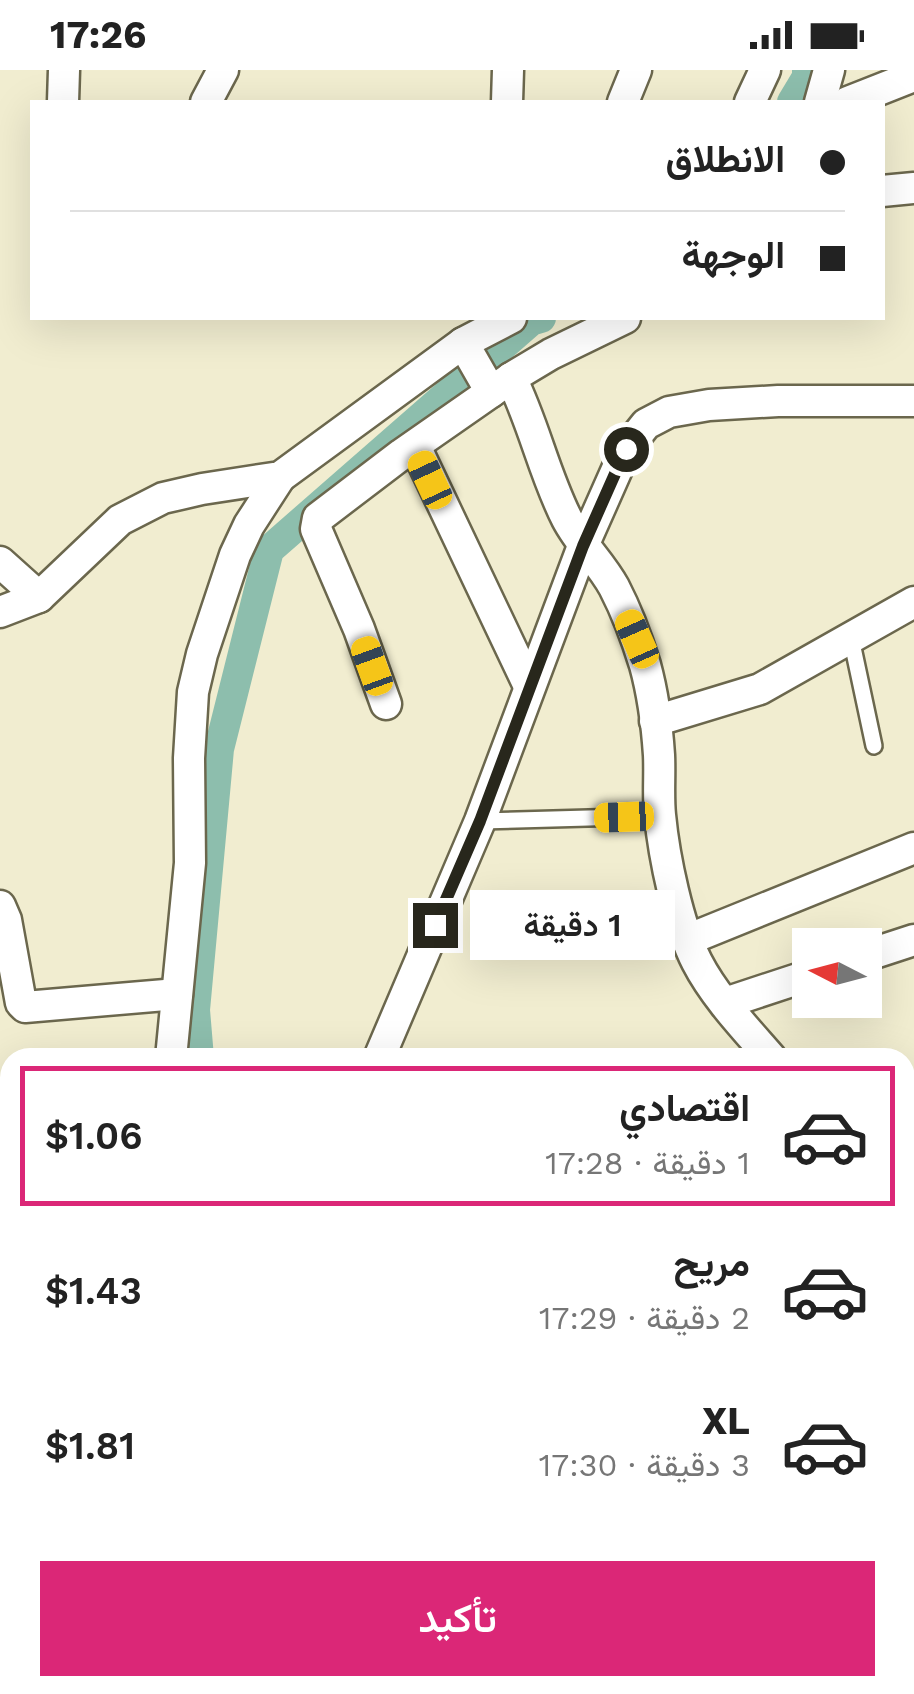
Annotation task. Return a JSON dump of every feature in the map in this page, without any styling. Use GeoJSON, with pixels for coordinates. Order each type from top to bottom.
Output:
{"type":"FeatureCollection","features":[{"type":"Feature","properties":{"kind":"street"},"geometry":{"type":"LineString","coordinates":[[63,100],[64,70]]}},
{"type":"Feature","properties":{"kind":"street"},"geometry":{"type":"LineString","coordinates":[[207,100],[224,70]]}},
{"type":"Feature","properties":{"kind":"street"},"geometry":{"type":"LineString","coordinates":[[507,100],[508,70]]}},
{"type":"Feature","properties":{"kind":"street"},"geometry":{"type":"LineString","coordinates":[[625,100],[636,70]]}},
{"type":"Feature","properties":{"kind":"street"},"geometry":{"type":"LineString","coordinates":[[751,100],[764,70]]}},
{"type":"Feature","properties":{"kind":"street"},"geometry":{"type":"LineString","coordinates":[[821,100],[829,70]]}},
{"type":"Feature","properties":{"kind":"street"},"geometry":{"type":"LineString","coordinates":[[853,100],[914,76]]}},
{"type":"Feature","properties":{"kind":"street"},"geometry":{"type":"LineString","coordinates":[[885,191],[914,188]]}},
{"type":"Feature","properties":{"kind":"street"},"geometry":{"type":"LineString","coordinates":[[173,1048],[190,862],[193,692],[234,554],[280,477],[474,336],[507,320]]}},
{"type":"Feature","properties":{"kind":"street"},"geometry":{"type":"LineString","coordinates":[[386,704],[316,521],[496,385],[621,320]]}},
{"type":"Feature","properties":{"kind":"street"},"geometry":{"type":"LineString","coordinates":[[474,336],[496,385],[531,421],[556,494],[583,546],[614,588],[637,639],[655,720],[660,816],[687,940],[698,966],[763,1048]]}},
{"type":"Feature","properties":{"kind":"street"},"geometry":{"type":"LineString","coordinates":[[383,1048],[480,821],[583,546],[626,449],[646,424],[670,412],[709,405],[914,400]]}},
{"type":"Feature","properties":{"kind":"street"},"geometry":{"type":"LineString","coordinates":[[415,446],[529,686]]}},
{"type":"Feature","properties":{"kind":"street"},"geometry":{"type":"LineString","coordinates":[[0,612],[39,597],[120,520],[163,498],[280,477]]}},
{"type":"Feature","properties":{"kind":"street"},"geometry":{"type":"LineString","coordinates":[[0,562],[39,597]]}},
{"type":"Feature","properties":{"kind":"street"},"geometry":{"type":"LineString","coordinates":[[655,720],[760,689],[914,602]]}},
{"type":"Feature","properties":{"kind":"street"},"geometry":{"type":"LineString","coordinates":[[687,940],[914,848]]}},
{"type":"Feature","properties":{"kind":"street"},"geometry":{"type":"LineString","coordinates":[[0,906],[25,1007],[177,994]]}},
{"type":"Feature","properties":{"kind":"street"},"geometry":{"type":"LineString","coordinates":[[882,950],[914,940]]}},
{"type":"Feature","properties":{"kind":"street"},"geometry":{"type":"LineString","coordinates":[[725,1003],[792,981]]}},
{"type":"Feature","properties":{"kind":"lane"},"geometry":{"type":"LineString","coordinates":[[851,638],[874,746]]}},
{"type":"Feature","properties":{"kind":"lane"},"geometry":{"type":"LineString","coordinates":[[480,821],[660,816]]}},
{"type":"Feature","properties":{"kind":"waterway"},"geometry":{"type":"LineString","coordinates":[[793,100],[807,70]]}},
{"type":"Feature","properties":{"kind":"waterway"},"geometry":{"type":"LineString","coordinates":[[198,1048],[195,1010],[219,749],[269,550],[534,320]]}},
{"type":"Feature","properties":{"kind":"route"},"geometry":{"type":"LineString","coordinates":[[435,925],[480,821],[583,546],[626,449]]}}]}
